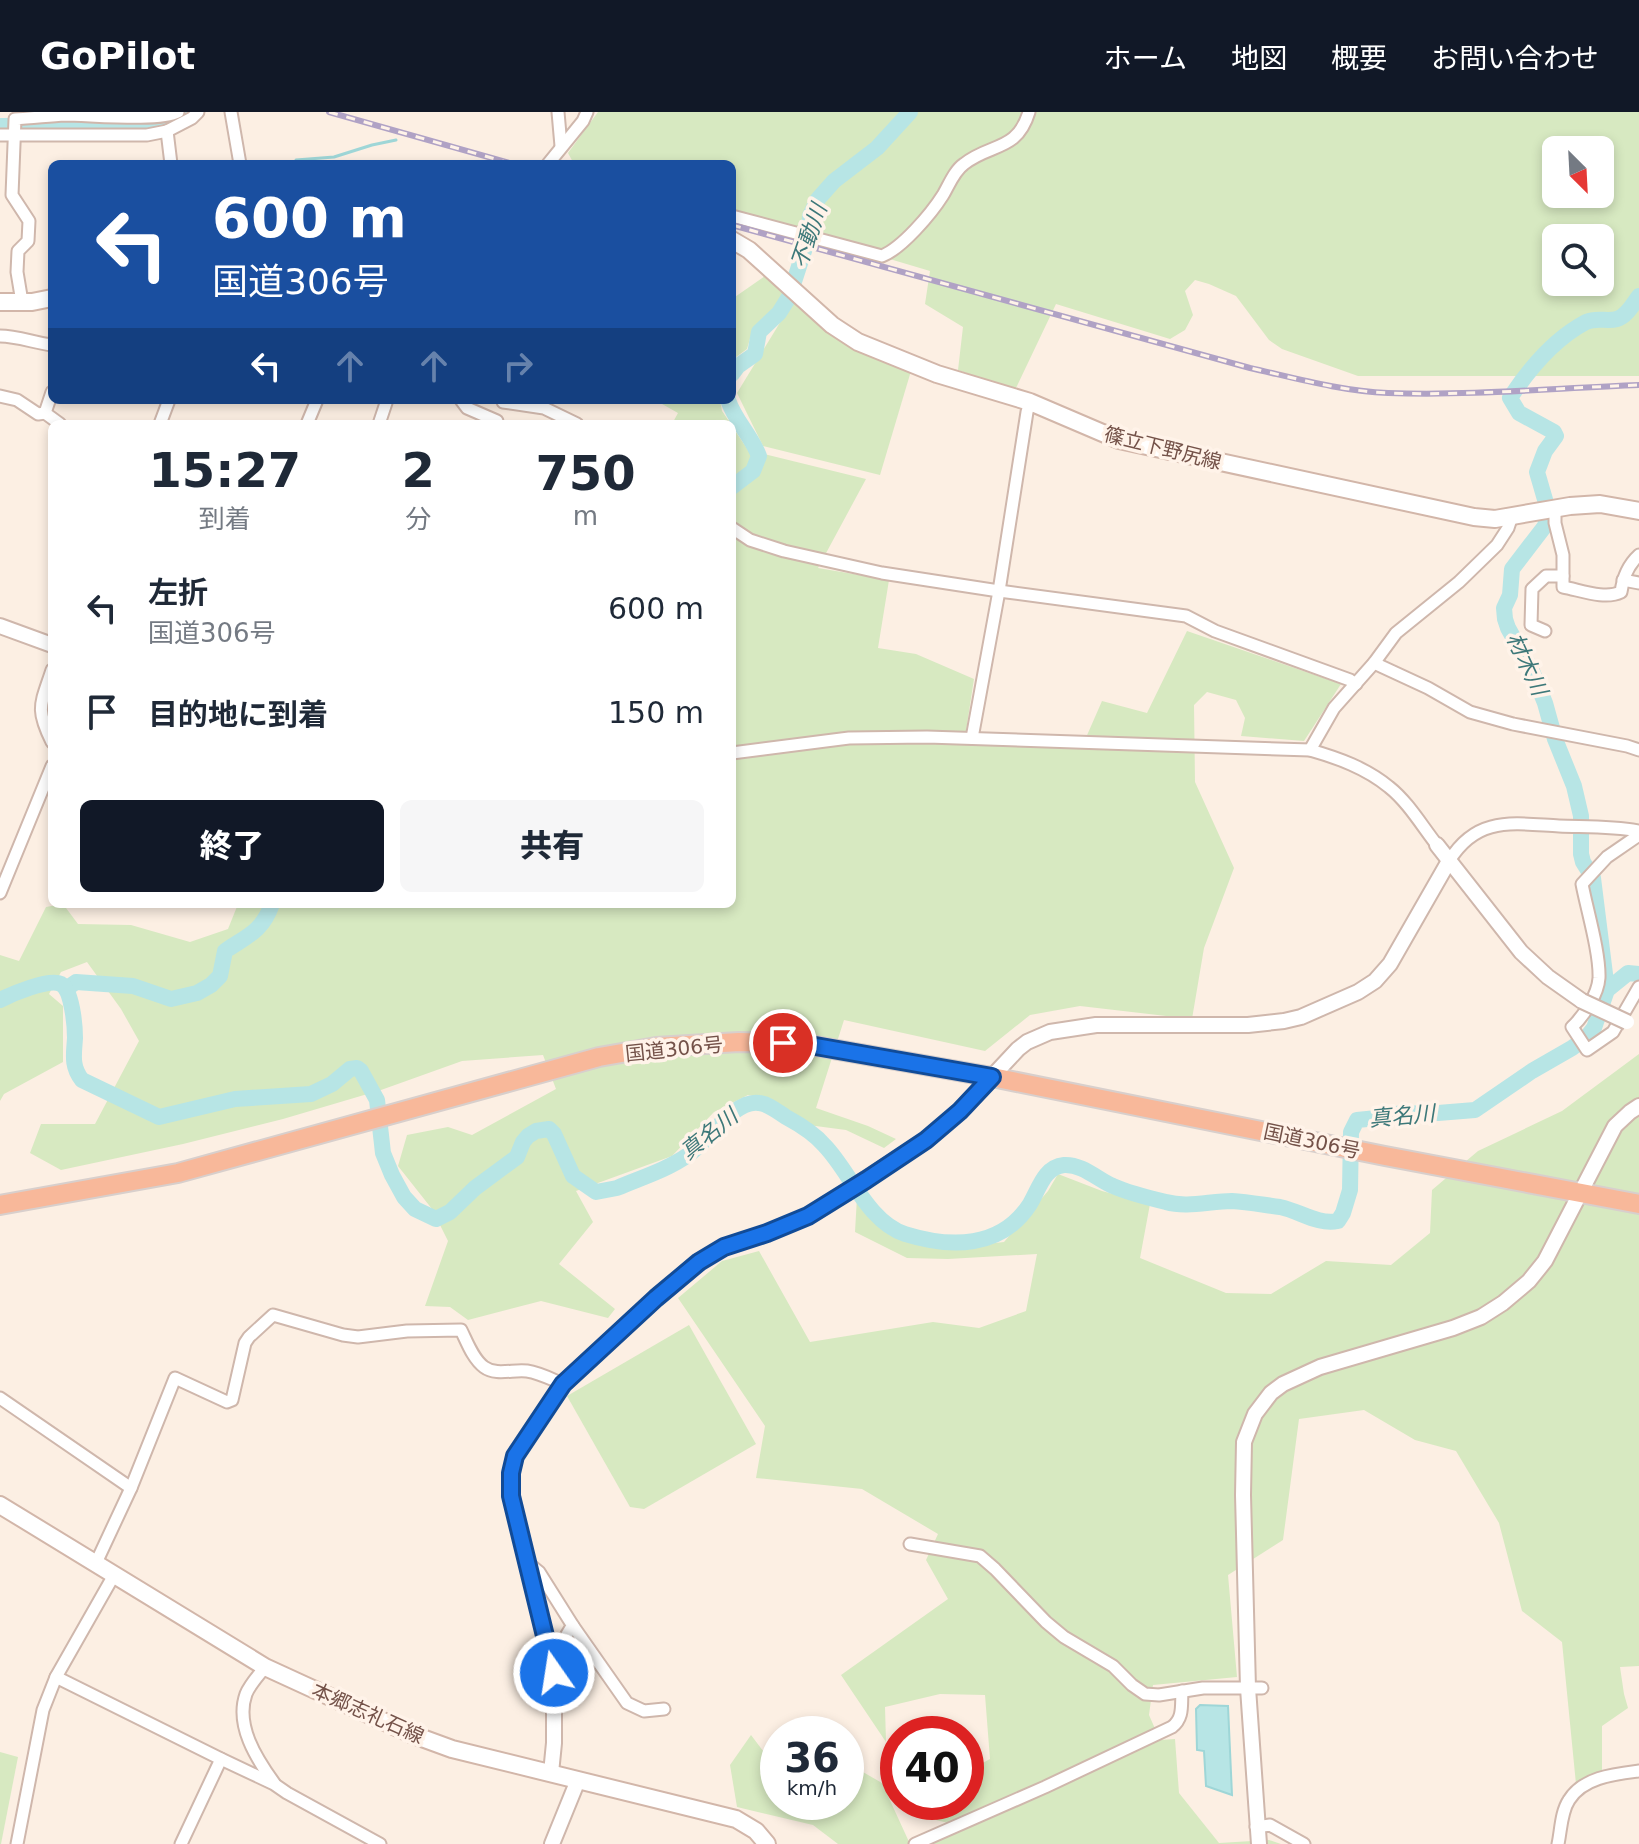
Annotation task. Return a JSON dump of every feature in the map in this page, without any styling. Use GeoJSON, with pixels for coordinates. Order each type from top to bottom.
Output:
{"type":"FeatureCollection","features":[{"type":"Feature","properties":{"kind":"highway","name":"国道306号"},"geometry":{"type":"LineString","coordinates":[[0,1205],[178,1173],[599,1057],[656,1047],[739,1042],[804,1044],[992,1077],[1639,1204]]}},
{"type":"Feature","properties":{"kind":"main road","name":"篠立下野尻線"},"geometry":{"type":"LineString","coordinates":[[736,242],[749,250],[832,325],[858,342],[937,374],[1030,402],[1132,444],[1474,517],[1495,519],[1600,504],[1639,511]]}},
{"type":"Feature","properties":{"kind":"main road"},"geometry":{"type":"LineString","coordinates":[[0,302],[48,299]]}},
{"type":"Feature","properties":{"kind":"main road","name":"本郷志礼石線"},"geometry":{"type":"LineString","coordinates":[[0,1505],[265,1667],[411,1734],[452,1749],[736,1819],[756,1831],[767,1844]]}},
{"type":"Feature","properties":{"kind":"street"},"geometry":{"type":"LineString","coordinates":[[0,135],[15,123],[65,115],[146,117],[178,112]]}},
{"type":"Feature","properties":{"kind":"street"},"geometry":{"type":"LineString","coordinates":[[0,119],[147,135],[167,131],[198,112]]}},
{"type":"Feature","properties":{"kind":"street"},"geometry":{"type":"LineString","coordinates":[[231,112],[239,160]]}},
{"type":"Feature","properties":{"kind":"street"},"geometry":{"type":"LineString","coordinates":[[558,112],[561,146]]}},
{"type":"Feature","properties":{"kind":"street"},"geometry":{"type":"LineString","coordinates":[[551,160],[587,112]]}},
{"type":"Feature","properties":{"kind":"street"},"geometry":{"type":"LineString","coordinates":[[736,217],[882,256],[902,244],[940,199],[961,166],[1015,138],[1022,131],[1029,112]]}},
{"type":"Feature","properties":{"kind":"street"},"geometry":{"type":"LineString","coordinates":[[15,123],[12,195],[29,221],[28,241],[18,251],[17,272],[22,302]]}},
{"type":"Feature","properties":{"kind":"street"},"geometry":{"type":"LineString","coordinates":[[167,131],[171,160]]}},
{"type":"Feature","properties":{"kind":"street"},"geometry":{"type":"LineString","coordinates":[[0,336],[48,344]]}},
{"type":"Feature","properties":{"kind":"street"},"geometry":{"type":"LineString","coordinates":[[0,396],[17,400],[38,414],[45,413],[55,420]]}},
{"type":"Feature","properties":{"kind":"street"},"geometry":{"type":"LineString","coordinates":[[972,738],[1030,402]]}},
{"type":"Feature","properties":{"kind":"street"},"geometry":{"type":"LineString","coordinates":[[45,413],[48,404]]}},
{"type":"Feature","properties":{"kind":"street"},"geometry":{"type":"LineString","coordinates":[[464,404],[492,420]]}},
{"type":"Feature","properties":{"kind":"street"},"geometry":{"type":"LineString","coordinates":[[521,404],[544,408],[569,420]]}},
{"type":"Feature","properties":{"kind":"street"},"geometry":{"type":"LineString","coordinates":[[1548,510],[1555,523],[1563,555],[1563,587],[1617,595],[1621,592],[1628,569],[1639,555]]}},
{"type":"Feature","properties":{"kind":"street"},"geometry":{"type":"LineString","coordinates":[[1310,750],[1334,708],[1396,633],[1459,582],[1497,545],[1512,516]]}},
{"type":"Feature","properties":{"kind":"street"},"geometry":{"type":"LineString","coordinates":[[736,531],[750,540],[882,573],[1186,616],[1215,631],[1356,684]]}},
{"type":"Feature","properties":{"kind":"street"},"geometry":{"type":"LineString","coordinates":[[1545,631],[1531,625],[1532,589],[1546,576],[1563,576]]}},
{"type":"Feature","properties":{"kind":"street"},"geometry":{"type":"LineString","coordinates":[[1623,580],[1639,583]]}},
{"type":"Feature","properties":{"kind":"street"},"geometry":{"type":"LineString","coordinates":[[0,626],[48,644]]}},
{"type":"Feature","properties":{"kind":"street"},"geometry":{"type":"LineString","coordinates":[[1374,663],[1470,712],[1639,750]]}},
{"type":"Feature","properties":{"kind":"street"},"geometry":{"type":"LineString","coordinates":[[48,683],[40,710],[41,721],[48,734]]}},
{"type":"Feature","properties":{"kind":"street"},"geometry":{"type":"LineString","coordinates":[[736,752],[849,738],[972,738],[1310,750],[1337,758],[1389,787],[1409,808],[1521,952],[1548,977],[1582,1001],[1633,1023]]}},
{"type":"Feature","properties":{"kind":"street"},"geometry":{"type":"LineString","coordinates":[[0,893],[48,776]]}},
{"type":"Feature","properties":{"kind":"street"},"geometry":{"type":"LineString","coordinates":[[551,1773],[554,1673],[511,1496],[511,1473],[515,1456],[563,1384],[656,1298],[699,1262],[724,1247],[808,1216],[926,1140],[960,1111],[1027,1042],[1050,1032],[1096,1025],[1248,1025],[1301,1017],[1358,992],[1375,981],[1390,964],[1457,848],[1471,835],[1490,827],[1514,825],[1619,827],[1639,833]]}},
{"type":"Feature","properties":{"kind":"street"},"geometry":{"type":"LineString","coordinates":[[1639,833],[1607,857],[1582,884],[1599,980],[1580,1019],[1572,1027],[1587,1050],[1613,1032],[1639,987]]}},
{"type":"Feature","properties":{"kind":"street"},"geometry":{"type":"LineString","coordinates":[[1259,1844],[1256,1827],[1255,1688],[1243,1495],[1244,1442],[1255,1414],[1271,1393],[1283,1384],[1320,1367],[1453,1328],[1481,1317],[1503,1303],[1529,1281],[1545,1261],[1615,1126],[1639,1106]]}},
{"type":"Feature","properties":{"kind":"street"},"geometry":{"type":"LineString","coordinates":[[96,1563],[131,1488],[175,1378],[227,1402],[232,1400],[245,1343],[273,1315],[358,1337],[407,1331],[461,1330],[486,1369],[493,1372],[526,1371],[563,1384]]}},
{"type":"Feature","properties":{"kind":"street"},"geometry":{"type":"LineString","coordinates":[[0,1398],[131,1488]]}},
{"type":"Feature","properties":{"kind":"street"},"geometry":{"type":"LineString","coordinates":[[910,1544],[980,1556],[1046,1622],[1064,1637],[1113,1666],[1145,1694],[1159,1695],[1203,1688],[1255,1688]]}},
{"type":"Feature","properties":{"kind":"street"},"geometry":{"type":"LineString","coordinates":[[528,1563],[539,1572],[627,1703],[644,1711],[664,1709]]}},
{"type":"Feature","properties":{"kind":"street"},"geometry":{"type":"LineString","coordinates":[[17,1844],[43,1710],[56,1677],[114,1575]]}},
{"type":"Feature","properties":{"kind":"street"},"geometry":{"type":"LineString","coordinates":[[555,1706],[561,1704],[566,1695],[564,1643],[566,1632],[573,1626]]}},
{"type":"Feature","properties":{"kind":"street"},"geometry":{"type":"LineString","coordinates":[[265,1667],[247,1690],[243,1721],[260,1764],[274,1784]]}},
{"type":"Feature","properties":{"kind":"street"},"geometry":{"type":"LineString","coordinates":[[56,1677],[274,1784],[380,1844]]}},
{"type":"Feature","properties":{"kind":"street"},"geometry":{"type":"LineString","coordinates":[[915,1844],[1172,1727],[1181,1714],[1182,1691]]}},
{"type":"Feature","properties":{"kind":"street"},"geometry":{"type":"LineString","coordinates":[[181,1844],[221,1759]]}},
{"type":"Feature","properties":{"kind":"street"},"geometry":{"type":"LineString","coordinates":[[1558,1844],[1568,1800],[1579,1788],[1591,1781],[1639,1771]]}},
{"type":"Feature","properties":{"kind":"street"},"geometry":{"type":"LineString","coordinates":[[552,1844],[578,1780]]}},
{"type":"Feature","properties":{"kind":"street"},"geometry":{"type":"LineString","coordinates":[[1256,1827],[1270,1825],[1304,1844]]}},
{"type":"Feature","properties":{"kind":"green space"},"geometry":{"type":"Polygon","coordinates":[[[598,112],[1639,112],[1639,376],[1358,376],[1282,349],[1269,340],[1236,296],[1195,280],[1185,291],[1193,315],[1185,330],[1170,339],[1056,304],[1015,390],[958,370],[963,327],[925,304],[930,271],[736,213],[736,160],[572,160],[568,153],[598,112]]]}},
{"type":"Feature","properties":{"kind":"green space"},"geometry":{"type":"Polygon","coordinates":[[[765,276],[783,293],[774,310],[753,328],[747,349],[736,357],[736,296],[765,276]]]}},
{"type":"Feature","properties":{"kind":"green space"},"geometry":{"type":"Polygon","coordinates":[[[795,298],[911,371],[880,475],[763,446],[737,393],[795,298]]]}},
{"type":"Feature","properties":{"kind":"green space"},"geometry":{"type":"Polygon","coordinates":[[[662,404],[721,404],[728,420],[674,420],[678,413],[662,404]]]}},
{"type":"Feature","properties":{"kind":"green space"},"geometry":{"type":"Polygon","coordinates":[[[736,432],[748,450],[866,479],[818,568],[889,580],[878,648],[916,654],[974,679],[964,744],[1081,749],[1102,701],[1147,713],[1187,631],[1341,684],[1304,741],[1241,736],[1245,718],[1236,700],[1207,692],[1194,705],[1195,782],[1234,868],[1204,948],[1192,1019],[1080,1006],[1030,1015],[985,1051],[844,1020],[816,1108],[896,1139],[884,1148],[846,1130],[808,1125],[772,1100],[748,1095],[714,1112],[672,1156],[576,1191],[593,1222],[559,1264],[615,1309],[608,1318],[541,1301],[468,1320],[450,1307],[425,1306],[448,1241],[432,1209],[398,1166],[407,1135],[448,1127],[472,1135],[556,1089],[543,1055],[462,1061],[381,1090],[283,1119],[61,1170],[30,1153],[41,1124],[95,1124],[139,1041],[121,1009],[87,962],[61,972],[49,994],[63,1006],[63,1062],[4,1094],[0,1101],[0,955],[19,961],[48,907],[66,908],[78,924],[131,925],[190,942],[228,929],[236,908],[736,908],[736,432]]]}},
{"type":"Feature","properties":{"kind":"green space"},"geometry":{"type":"Polygon","coordinates":[[[1639,1054],[1639,1666],[1620,1667],[1628,1708],[1602,1726],[1602,1772],[1576,1784],[1562,1642],[1522,1611],[1499,1523],[1456,1451],[1415,1440],[1364,1410],[1299,1419],[1283,1540],[1228,1575],[1237,1677],[1153,1685],[1149,1715],[1160,1740],[1175,1739],[1179,1793],[1219,1843],[1269,1840],[1281,1844],[924,1844],[964,1827],[936,1820],[984,1820],[984,1762],[990,1759],[985,1695],[940,1694],[885,1707],[885,1716],[880,1716],[880,1733],[841,1675],[948,1599],[926,1560],[938,1534],[862,1489],[756,1478],[765,1426],[678,1298],[722,1261],[759,1251],[810,1342],[933,1322],[979,1328],[1026,1311],[1037,1254],[907,1258],[855,1232],[857,1197],[873,1215],[905,1237],[941,1246],[982,1245],[1004,1242],[1048,1191],[1058,1174],[1102,1191],[1150,1204],[1140,1258],[1226,1293],[1271,1294],[1326,1261],[1391,1265],[1430,1233],[1432,1190],[1478,1151],[1562,1111],[1639,1054]]]}},
{"type":"Feature","properties":{"kind":"green space"},"geometry":{"type":"Polygon","coordinates":[[[689,1325],[756,1444],[644,1509],[630,1507],[567,1396],[689,1325]]]}},
{"type":"Feature","properties":{"kind":"green space"},"geometry":{"type":"Polygon","coordinates":[[[751,1735],[760,1747],[760,1812],[737,1807],[730,1765],[751,1735]]]}},
{"type":"Feature","properties":{"kind":"green space"},"geometry":{"type":"Polygon","coordinates":[[[0,1752],[18,1757],[1,1844],[0,1844],[0,1752]]]}},
{"type":"Feature","properties":{"kind":"green space"},"geometry":{"type":"Polygon","coordinates":[[[864,1773],[880,1782],[880,1820],[899,1820],[910,1844],[838,1844],[813,1825],[792,1820],[864,1820],[864,1773]]]}},
{"type":"Feature","properties":{"kind":"water"},"geometry":{"type":"Polygon","coordinates":[[[1200,1705],[1228,1706],[1232,1795],[1206,1786],[1204,1751],[1197,1750],[1196,1709],[1200,1705]]]}},
{"type":"Feature","properties":{"kind":"waterway","name":"不動川"},"geometry":{"type":"LineString","coordinates":[[736,369],[755,354],[759,332],[779,313],[789,297],[805,248],[810,216],[818,199],[834,181],[877,148],[910,112]]}},
{"type":"Feature","properties":{"kind":"waterway"},"geometry":{"type":"LineString","coordinates":[[0,126],[160,125],[189,115]]}},
{"type":"Feature","properties":{"kind":"waterway"},"geometry":{"type":"LineString","coordinates":[[296,160],[334,157],[396,140]]}},
{"type":"Feature","properties":{"kind":"waterway","name":"材木川"},"geometry":{"type":"LineString","coordinates":[[1607,990],[1593,878],[1581,854],[1581,816],[1574,786],[1532,671],[1505,619],[1504,608],[1510,595],[1512,569],[1545,526],[1546,503],[1537,472],[1545,451],[1556,436],[1519,413],[1510,398],[1534,366],[1563,337],[1586,322],[1621,317],[1639,296]]}},
{"type":"Feature","properties":{"kind":"waterway","name":"不動川"},"geometry":{"type":"LineString","coordinates":[[730,404],[759,456],[753,471],[736,484]]}},
{"type":"Feature","properties":{"kind":"waterway","name":"不動川"},"geometry":{"type":"LineString","coordinates":[[66,989],[76,982],[133,986],[171,999],[197,993],[220,976],[225,951],[259,927],[270,908]]}},
{"type":"Feature","properties":{"kind":"waterway","name":"真名川"},"geometry":{"type":"LineString","coordinates":[[0,1000],[40,985],[61,984],[68,993],[72,1009],[78,1075],[82,1080],[159,1117],[235,1099],[311,1094],[332,1084],[350,1069],[357,1068],[377,1100],[383,1153],[392,1175],[415,1209],[436,1219],[450,1212],[475,1188],[517,1157],[523,1142],[536,1131],[549,1129],[554,1134],[573,1176],[596,1192],[617,1188],[671,1165],[696,1149],[731,1114],[759,1103],[773,1108],[817,1137],[870,1208],[892,1228],[922,1239],[957,1243],[990,1237],[1005,1230],[1030,1204],[1047,1174],[1064,1165],[1084,1170],[1126,1191],[1174,1204],[1244,1202],[1280,1207],[1323,1221],[1338,1221],[1350,1190],[1351,1132],[1357,1120],[1387,1114],[1475,1110],[1587,1037],[1594,1028],[1607,990],[1628,973],[1639,974]]}},
{"type":"Feature","properties":{"kind":"railway"},"geometry":{"type":"LineString","coordinates":[[329,112],[499,160]]}},
{"type":"Feature","properties":{"kind":"railway"},"geometry":{"type":"LineString","coordinates":[[736,226],[1250,368],[1336,387],[1419,394],[1639,385]]}},
{"type":"Feature","properties":{"kind":"route"},"geometry":{"type":"LineString","coordinates":[[554,1673],[511,1496],[511,1473],[515,1456],[563,1384],[699,1262],[724,1247],[808,1216],[847,1192],[926,1140],[960,1111],[992,1077],[783,1043]]}}]}
